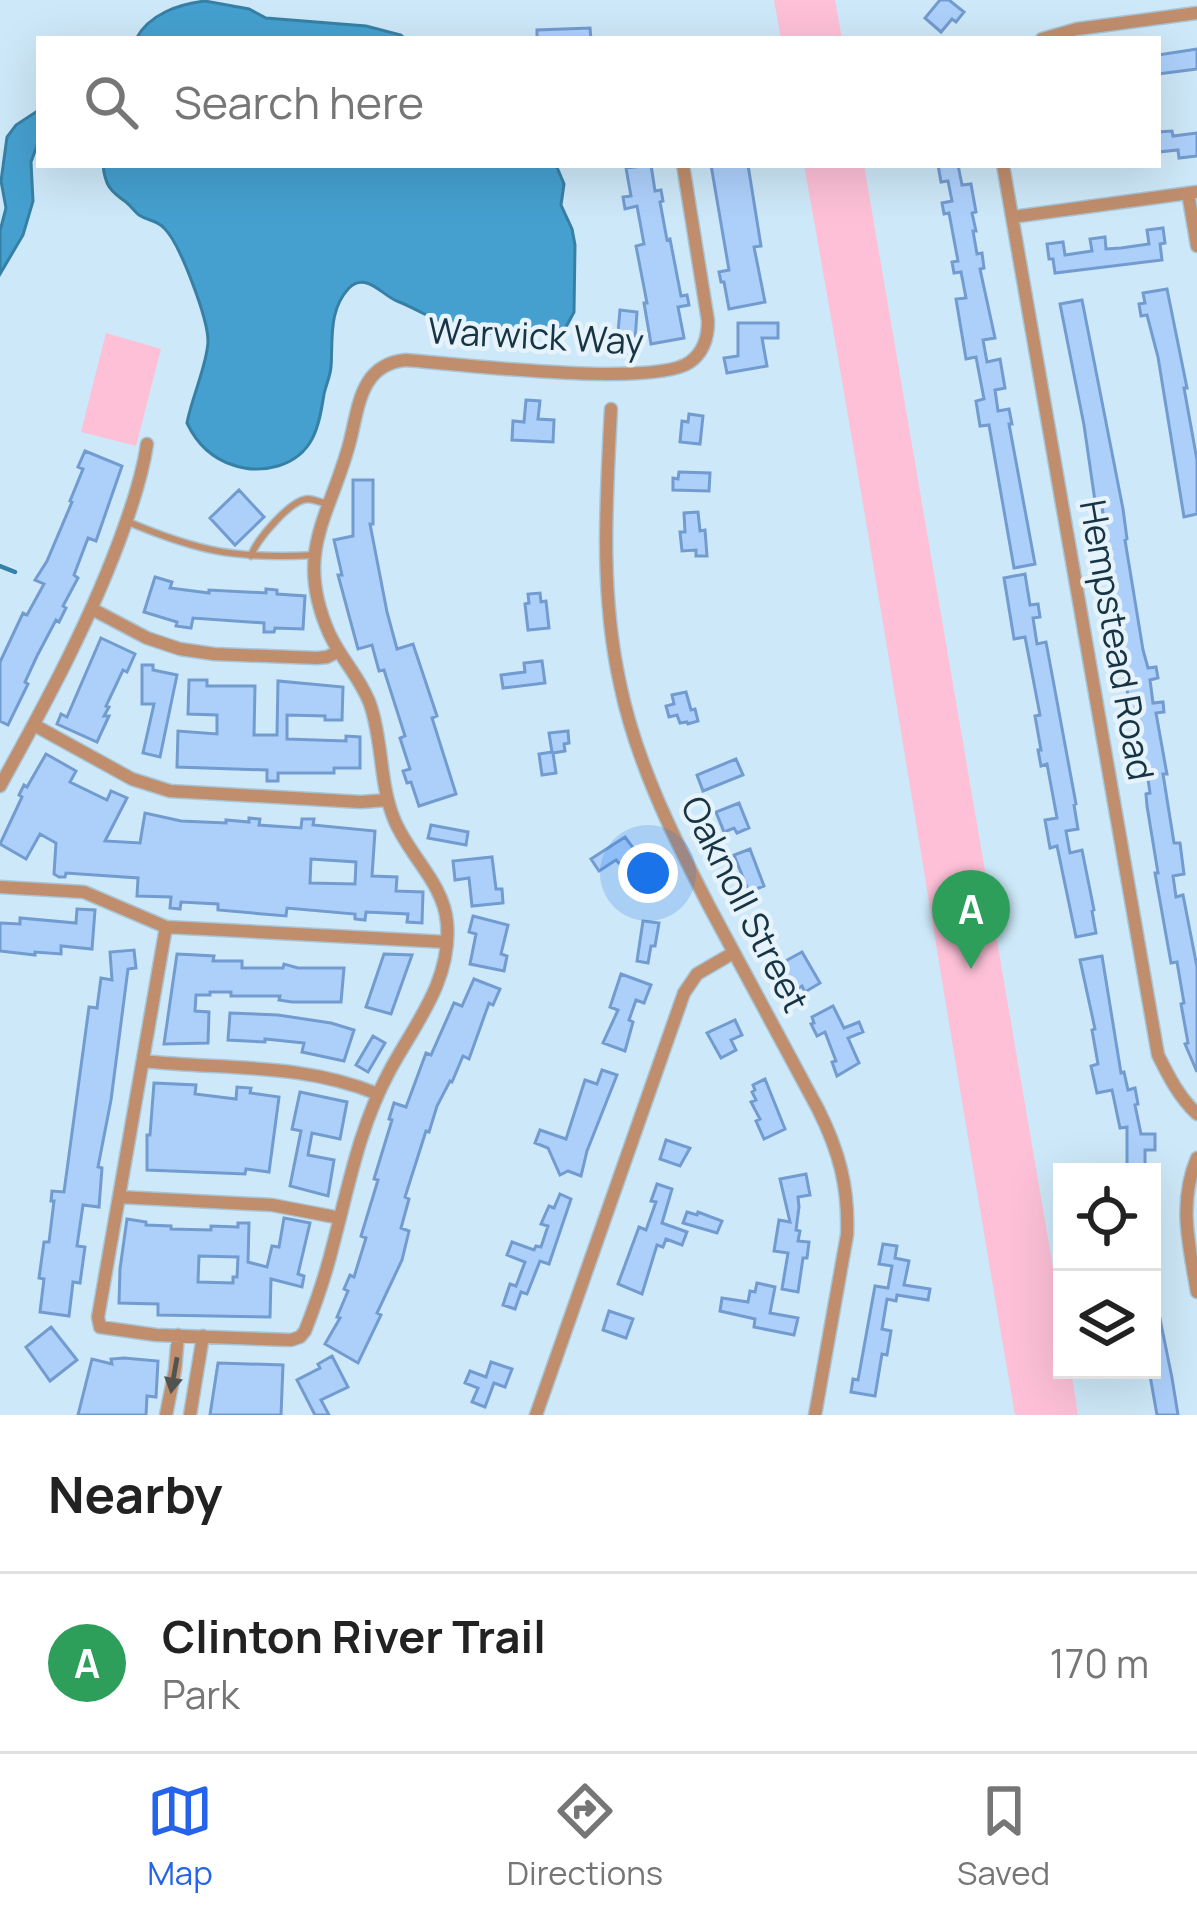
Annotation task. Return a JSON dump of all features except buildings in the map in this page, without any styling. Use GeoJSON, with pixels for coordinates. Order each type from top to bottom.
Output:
{"type":"FeatureCollection","features":[{"type":"Feature","properties":{"kind":"street"},"geometry":{"type":"LineString","coordinates":[[1052,36],[1197,13]]}},
{"type":"Feature","properties":{"kind":"street","name":"Warwick Way"},"geometry":{"type":"LineString","coordinates":[[119,1197],[100,1327],[291,1340],[305,1331],[321,1288],[360,1136],[378,1094],[432,1000],[447,942],[440,896],[406,844],[387,800],[364,688],[339,651],[316,592],[314,555],[361,393],[386,364],[406,360],[610,374],[669,370],[690,362],[704,346],[708,321],[682,168]]}},
{"type":"Feature","properties":{"kind":"street","name":"Hempstead Road"},"geometry":{"type":"LineString","coordinates":[[1004,168],[1158,1055],[1197,1114]]}},
{"type":"Feature","properties":{"kind":"street"},"geometry":{"type":"LineString","coordinates":[[1012,217],[1192,192],[1197,246]]}},
{"type":"Feature","properties":{"kind":"street","name":"Oaknoll Street"},"geometry":{"type":"LineString","coordinates":[[611,409],[605,564],[608,616],[631,728],[665,815],[830,1133],[847,1190],[847,1234],[815,1415]]}},
{"type":"Feature","properties":{"kind":"street"},"geometry":{"type":"LineString","coordinates":[[0,786],[92,609],[140,484],[147,444]]}},
{"type":"Feature","properties":{"kind":"street"},"geometry":{"type":"LineString","coordinates":[[92,609],[163,645],[199,652],[317,658],[339,651]]}},
{"type":"Feature","properties":{"kind":"street"},"geometry":{"type":"LineString","coordinates":[[34,725],[132,779],[170,791],[387,800]]}},
{"type":"Feature","properties":{"kind":"street"},"geometry":{"type":"LineString","coordinates":[[0,887],[84,892],[166,927],[447,942]]}},
{"type":"Feature","properties":{"kind":"street"},"geometry":{"type":"LineString","coordinates":[[166,927],[119,1197],[272,1205],[340,1217]]}},
{"type":"Feature","properties":{"kind":"street"},"geometry":{"type":"LineString","coordinates":[[536,1415],[684,993],[697,974],[734,952]]}},
{"type":"Feature","properties":{"kind":"street"},"geometry":{"type":"LineString","coordinates":[[143,1061],[307,1072],[378,1094]]}},
{"type":"Feature","properties":{"kind":"street"},"geometry":{"type":"LineString","coordinates":[[1197,1158],[1184,1206],[1197,1292]]}},
{"type":"Feature","properties":{"kind":"street"},"geometry":{"type":"LineString","coordinates":[[166,1415],[178,1335]]}},
{"type":"Feature","properties":{"kind":"street"},"geometry":{"type":"LineString","coordinates":[[190,1415],[203,1336]]}},
{"type":"Feature","properties":{"kind":"lane"},"geometry":{"type":"LineString","coordinates":[[250,556],[255,544],[295,504],[312,499],[327,504]]}},
{"type":"Feature","properties":{"kind":"lane"},"geometry":{"type":"LineString","coordinates":[[126,521],[204,550],[250,556],[314,555]]}},
{"type":"Feature","properties":{"kind":"shaded area"},"geometry":{"type":"Polygon","coordinates":[[[774,0],[835,0],[841,36],[780,36],[774,0]]]}},
{"type":"Feature","properties":{"kind":"shaded area"},"geometry":{"type":"Polygon","coordinates":[[[805,168],[865,168],[1053,1268],[1053,1379],[1072,1379],[1078,1415],[1015,1415],[805,168]]]}},
{"type":"Feature","properties":{"kind":"shaded area"},"geometry":{"type":"Polygon","coordinates":[[[106,333],[161,349],[136,446],[81,432],[106,333]]]}},
{"type":"Feature","properties":{"kind":"water"},"geometry":{"type":"Polygon","coordinates":[[[205,1],[249,9],[266,18],[366,26],[402,36],[138,36],[149,23],[205,1]]]}},
{"type":"Feature","properties":{"kind":"water"},"geometry":{"type":"Polygon","coordinates":[[[36,112],[33,201],[23,235],[0,274],[0,231],[6,208],[1,181],[7,137],[36,112]]]}},
{"type":"Feature","properties":{"kind":"water"},"geometry":{"type":"Polygon","coordinates":[[[104,168],[557,168],[564,184],[561,205],[575,245],[574,312],[566,327],[554,330],[473,331],[441,322],[368,283],[355,283],[342,297],[335,316],[330,374],[317,428],[307,447],[278,466],[233,465],[206,449],[187,423],[208,341],[185,265],[164,228],[139,215],[107,183],[104,168]]]}},
{"type":"Feature","properties":{"kind":"waterway"},"geometry":{"type":"LineString","coordinates":[[0,566],[15,572]]}},
{"type":"Feature","properties":{"kind":"place","name":"Clinton River Trail"},"geometry":{"type":"Point","coordinates":[971,969]}}]}
